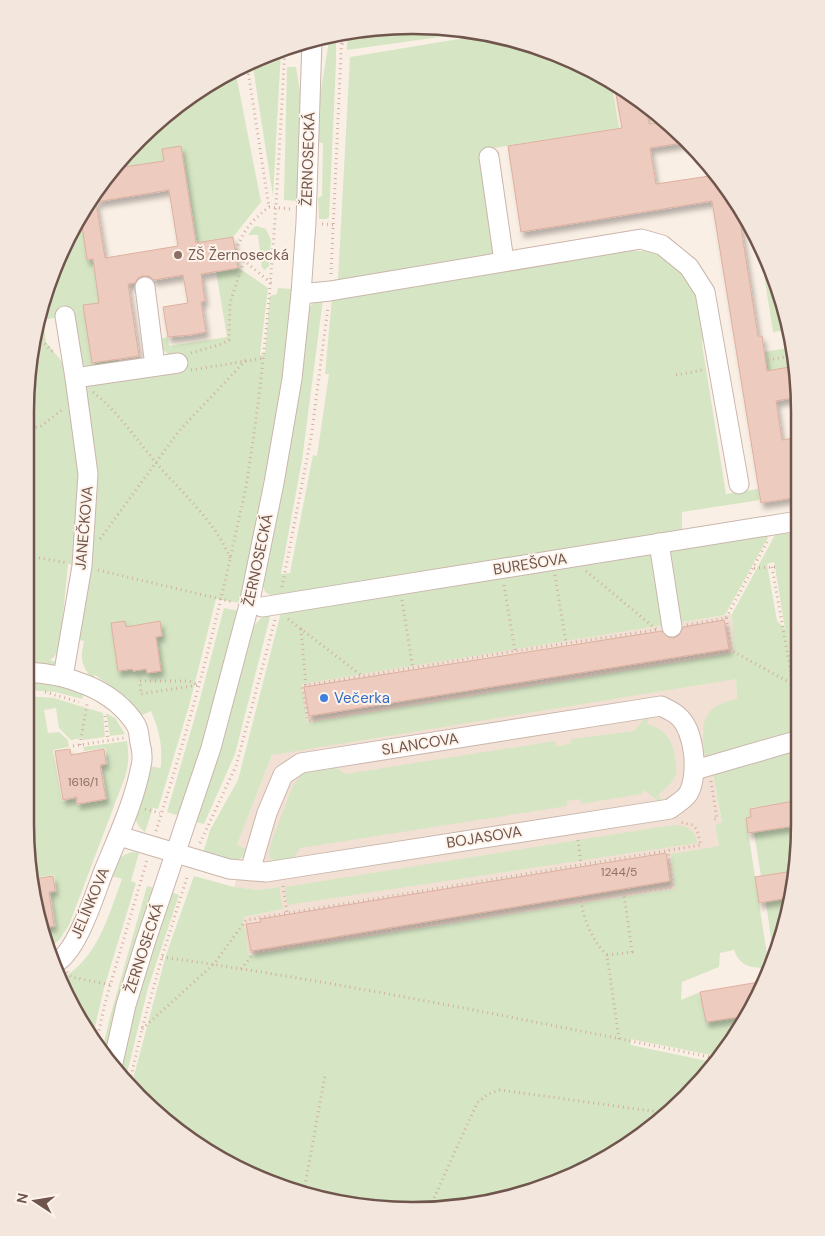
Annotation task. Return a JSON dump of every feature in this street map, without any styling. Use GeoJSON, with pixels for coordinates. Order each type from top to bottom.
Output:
{"type":"FeatureCollection","features":[{"type":"Feature","properties":{"kind":"street","name":"ŽERNOSECKÁ"},"geometry":{"type":"LineString","coordinates":[[114,1057],[129,995],[211,748],[249,605],[274,483],[292,379],[301,294],[306,222],[312,48]]}},
{"type":"Feature","properties":{"kind":"street"},"geometry":{"type":"LineString","coordinates":[[489,157],[504,261]]}},
{"type":"Feature","properties":{"kind":"street"},"geometry":{"type":"LineString","coordinates":[[301,294],[330,291],[641,239],[662,245],[689,267],[705,292],[739,484]]}},
{"type":"Feature","properties":{"kind":"street"},"geometry":{"type":"LineString","coordinates":[[145,287],[155,366]]}},
{"type":"Feature","properties":{"kind":"street","name":"JANEČKOVA"},"geometry":{"type":"LineString","coordinates":[[63,677],[82,566],[88,474],[85,394],[75,378],[65,316]]}},
{"type":"Feature","properties":{"kind":"street"},"geometry":{"type":"LineString","coordinates":[[75,378],[178,362]]}},
{"type":"Feature","properties":{"kind":"street","name":"BUREŠOVA"},"geometry":{"type":"LineString","coordinates":[[273,607],[791,521]]}},
{"type":"Feature","properties":{"kind":"street"},"geometry":{"type":"LineString","coordinates":[[659,542],[664,628]]}},
{"type":"Feature","properties":{"kind":"street","name":"JELÍNKOVA"},"geometry":{"type":"LineString","coordinates":[[34,673],[63,677],[94,688],[117,702],[137,726],[142,750],[142,764],[119,836],[86,918],[68,952],[60,961]]}},
{"type":"Feature","properties":{"kind":"street","name":"BOJASOVA"},"geometry":{"type":"LineString","coordinates":[[176,853],[229,869],[266,872],[670,809],[687,796],[694,782],[695,770],[689,730],[679,717],[661,706]]}},
{"type":"Feature","properties":{"kind":"street","name":"SLANCOVA"},"geometry":{"type":"LineString","coordinates":[[250,871],[267,813],[283,775],[302,763],[661,706]]}},
{"type":"Feature","properties":{"kind":"street"},"geometry":{"type":"LineString","coordinates":[[695,770],[791,742]]}},
{"type":"Feature","properties":{"kind":"street"},"geometry":{"type":"LineString","coordinates":[[119,836],[176,853]]}},
{"type":"Feature","properties":{"kind":"path"},"geometry":{"type":"LineString","coordinates":[[198,849],[236,766],[311,438],[330,291],[342,40]]}},
{"type":"Feature","properties":{"kind":"path"},"geometry":{"type":"LineString","coordinates":[[342,45],[346,40]]}},
{"type":"Feature","properties":{"kind":"path"},"geometry":{"type":"LineString","coordinates":[[154,835],[221,600],[250,460],[265,358],[284,57]]}},
{"type":"Feature","properties":{"kind":"path"},"geometry":{"type":"LineString","coordinates":[[248,72],[269,207],[258,216],[240,237],[235,253],[271,283]]}},
{"type":"Feature","properties":{"kind":"path"},"geometry":{"type":"LineString","coordinates":[[178,362],[183,356],[229,340],[230,303],[244,260]]}},
{"type":"Feature","properties":{"kind":"path"},"geometry":{"type":"LineString","coordinates":[[768,360],[787,356]]}},
{"type":"Feature","properties":{"kind":"path"},"geometry":{"type":"LineString","coordinates":[[82,566],[179,431],[246,360]]}},
{"type":"Feature","properties":{"kind":"path"},"geometry":{"type":"LineString","coordinates":[[676,375],[706,369]]}},
{"type":"Feature","properties":{"kind":"path"},"geometry":{"type":"LineString","coordinates":[[34,428],[53,418],[85,394],[107,404],[214,528],[224,542],[230,558]]}},
{"type":"Feature","properties":{"kind":"path"},"geometry":{"type":"LineString","coordinates":[[732,651],[726,618],[777,524]]}},
{"type":"Feature","properties":{"kind":"path"},"geometry":{"type":"LineString","coordinates":[[34,557],[82,566],[221,600]]}},
{"type":"Feature","properties":{"kind":"path"},"geometry":{"type":"LineString","coordinates":[[561,558],[664,628]]}},
{"type":"Feature","properties":{"kind":"path"},"geometry":{"type":"LineString","coordinates":[[561,558],[566,643]]}},
{"type":"Feature","properties":{"kind":"path"},"geometry":{"type":"LineString","coordinates":[[754,568],[773,567],[791,668]]}},
{"type":"Feature","properties":{"kind":"path"},"geometry":{"type":"LineString","coordinates":[[502,568],[515,651]]}},
{"type":"Feature","properties":{"kind":"path"},"geometry":{"type":"LineString","coordinates":[[400,585],[413,668]]}},
{"type":"Feature","properties":{"kind":"path"},"geometry":{"type":"LineString","coordinates":[[273,607],[362,676]]}},
{"type":"Feature","properties":{"kind":"path"},"geometry":{"type":"LineString","coordinates":[[726,618],[302,686],[308,721],[732,651],[791,683]]}},
{"type":"Feature","properties":{"kind":"path"},"geometry":{"type":"LineString","coordinates":[[301,629],[306,686]]}},
{"type":"Feature","properties":{"kind":"path"},"geometry":{"type":"LineString","coordinates":[[140,681],[189,681],[198,685],[141,694],[140,681]]}},
{"type":"Feature","properties":{"kind":"path"},"geometry":{"type":"LineString","coordinates":[[37,690],[96,707]]}},
{"type":"Feature","properties":{"kind":"path"},"geometry":{"type":"LineString","coordinates":[[80,745],[87,704]]}},
{"type":"Feature","properties":{"kind":"path"},"geometry":{"type":"LineString","coordinates":[[104,709],[108,740]]}},
{"type":"Feature","properties":{"kind":"path"},"geometry":{"type":"LineString","coordinates":[[73,746],[130,737]]}},
{"type":"Feature","properties":{"kind":"path"},"geometry":{"type":"LineString","coordinates":[[142,1029],[214,964],[246,920],[701,845],[697,830],[693,825]]}},
{"type":"Feature","properties":{"kind":"path"},"geometry":{"type":"LineString","coordinates":[[578,837],[581,864]]}},
{"type":"Feature","properties":{"kind":"path"},"geometry":{"type":"LineString","coordinates":[[241,969],[255,952],[673,887],[668,850]]}},
{"type":"Feature","properties":{"kind":"path"},"geometry":{"type":"LineString","coordinates":[[99,1035],[148,857]]}},
{"type":"Feature","properties":{"kind":"path"},"geometry":{"type":"LineString","coordinates":[[131,1076],[162,957],[189,873]]}},
{"type":"Feature","properties":{"kind":"path"},"geometry":{"type":"LineString","coordinates":[[282,884],[287,913]]}},
{"type":"Feature","properties":{"kind":"path"},"geometry":{"type":"LineString","coordinates":[[607,955],[632,952],[624,894]]}},
{"type":"Feature","properties":{"kind":"path"},"geometry":{"type":"LineString","coordinates":[[580,901],[583,917],[599,946],[607,955],[619,1039]]}},
{"type":"Feature","properties":{"kind":"path"},"geometry":{"type":"LineString","coordinates":[[162,957],[214,964],[474,1010],[710,1057]]}},
{"type":"Feature","properties":{"kind":"path"},"geometry":{"type":"LineString","coordinates":[[70,977],[111,985]]}},
{"type":"Feature","properties":{"kind":"path"},"geometry":{"type":"LineString","coordinates":[[305,1186],[325,1075]]}},
{"type":"Feature","properties":{"kind":"path"},"geometry":{"type":"LineString","coordinates":[[433,1201],[477,1103],[488,1094],[500,1090],[657,1112]]}},
{"type":"Feature","properties":{"kind":"shaded area"},"geometry":{"type":"Polygon","coordinates":[[[732,614],[737,699],[722,703],[712,710],[702,731],[705,756],[709,756],[722,823],[715,825],[719,846],[675,889],[247,955],[243,917],[283,909],[278,887],[258,890],[234,887],[243,857],[248,849],[237,845],[272,755],[306,723],[300,683],[732,614]]]}},
{"type":"Feature","properties":{"kind":"green space"},"geometry":{"type":"Polygon","coordinates":[[[412,34],[448,36],[347,50],[347,40],[363,37],[412,34]]]}},
{"type":"Feature","properties":{"kind":"green space"},"geometry":{"type":"Polygon","coordinates":[[[466,38],[511,47],[557,63],[602,84],[613,91],[619,128],[481,150],[495,253],[338,280],[350,57],[466,38]]]}},
{"type":"Feature","properties":{"kind":"green space"},"geometry":{"type":"Polygon","coordinates":[[[336,42],[329,217],[327,219],[319,219],[318,198],[322,196],[323,143],[318,142],[319,102],[329,43],[336,42]]]}},
{"type":"Feature","properties":{"kind":"green space"},"geometry":{"type":"Polygon","coordinates":[[[281,58],[273,196],[253,69],[281,58]]]}},
{"type":"Feature","properties":{"kind":"green space"},"geometry":{"type":"Polygon","coordinates":[[[287,67],[296,67],[301,98],[298,201],[284,200],[287,67]]]}},
{"type":"Feature","properties":{"kind":"green space"},"geometry":{"type":"Polygon","coordinates":[[[237,77],[261,202],[233,237],[197,243],[181,146],[164,161],[125,167],[145,145],[182,112],[223,84],[237,77]]]}},
{"type":"Feature","properties":{"kind":"green space"},"geometry":{"type":"Polygon","coordinates":[[[257,226],[266,229],[271,240],[269,266],[265,270],[262,268],[258,235],[248,235],[257,226]]]}},
{"type":"Feature","properties":{"kind":"green space"},"geometry":{"type":"Polygon","coordinates":[[[82,227],[87,260],[93,259],[99,303],[83,306],[92,362],[117,359],[119,366],[93,369],[84,366],[81,362],[72,308],[64,309],[65,316],[46,320],[63,268],[82,227]]]}},
{"type":"Feature","properties":{"kind":"green space"},"geometry":{"type":"Polygon","coordinates":[[[623,251],[645,251],[663,255],[673,260],[698,296],[704,332],[702,344],[726,494],[758,489],[760,500],[682,512],[682,530],[386,581],[275,597],[265,592],[262,582],[306,317],[312,305],[323,299],[302,460],[281,574],[290,573],[313,455],[317,456],[329,374],[325,374],[332,298],[623,251]]]}},
{"type":"Feature","properties":{"kind":"green space"},"geometry":{"type":"Polygon","coordinates":[[[239,268],[268,288],[260,355],[265,354],[270,296],[277,294],[278,288],[292,289],[292,379],[241,603],[216,599],[189,706],[158,809],[153,808],[145,832],[139,827],[135,818],[148,766],[160,768],[161,766],[160,738],[151,711],[140,716],[128,698],[95,675],[82,699],[55,692],[34,690],[34,412],[37,363],[44,327],[46,342],[75,378],[170,356],[161,348],[159,339],[168,337],[169,346],[227,337],[216,271],[239,268]],[[68,564],[60,645],[55,656],[50,660],[89,675],[82,659],[84,641],[79,640],[87,568],[68,564]],[[125,621],[111,623],[118,671],[146,669],[147,673],[161,671],[156,637],[162,636],[160,621],[126,627],[125,621]]]}},
{"type":"Feature","properties":{"kind":"green space"},"geometry":{"type":"Polygon","coordinates":[[[764,272],[782,331],[773,332],[764,272]]]}},
{"type":"Feature","properties":{"kind":"green space"},"geometry":{"type":"Polygon","coordinates":[[[786,348],[788,367],[740,375],[764,352],[786,348]]]}},
{"type":"Feature","properties":{"kind":"green space"},"geometry":{"type":"Polygon","coordinates":[[[772,530],[725,615],[301,684],[307,723],[734,653],[732,614],[775,535],[791,533],[791,731],[705,757],[703,727],[706,719],[716,706],[737,699],[736,679],[272,755],[237,845],[248,849],[243,857],[234,862],[203,853],[210,830],[238,780],[281,612],[772,530]],[[774,562],[767,564],[777,621],[785,629],[774,562]]]}},
{"type":"Feature","properties":{"kind":"green space"},"geometry":{"type":"Polygon","coordinates":[[[224,608],[239,611],[213,713],[180,816],[167,812],[224,608]]]}},
{"type":"Feature","properties":{"kind":"green space"},"geometry":{"type":"Polygon","coordinates":[[[271,613],[235,754],[204,824],[196,822],[213,770],[252,629],[260,619],[271,613]]]}},
{"type":"Feature","properties":{"kind":"green space"},"geometry":{"type":"Polygon","coordinates":[[[34,697],[54,698],[103,713],[105,737],[71,740],[59,728],[56,708],[44,710],[48,733],[59,732],[68,740],[69,747],[53,750],[62,801],[75,799],[77,805],[107,799],[102,766],[108,764],[105,748],[84,751],[83,747],[127,741],[128,763],[125,777],[69,925],[60,939],[54,944],[49,928],[56,927],[51,893],[57,892],[54,875],[38,877],[37,873],[34,824],[34,697]]]}},
{"type":"Feature","properties":{"kind":"green space"},"geometry":{"type":"Polygon","coordinates":[[[106,713],[115,718],[125,734],[110,736],[106,713]]]}},
{"type":"Feature","properties":{"kind":"green space"},"geometry":{"type":"Polygon","coordinates":[[[650,713],[647,724],[659,729],[667,736],[676,762],[675,777],[658,795],[664,804],[654,804],[657,800],[644,790],[641,794],[581,804],[580,799],[567,801],[567,806],[300,848],[290,864],[280,864],[270,858],[271,843],[293,785],[305,771],[331,764],[345,774],[555,741],[556,747],[572,743],[571,739],[634,731],[650,713]]]}},
{"type":"Feature","properties":{"kind":"green space"},"geometry":{"type":"Polygon","coordinates":[[[791,748],[791,802],[750,808],[751,817],[746,818],[767,955],[762,968],[757,968],[744,964],[734,950],[720,953],[719,967],[682,982],[681,1000],[700,992],[706,1022],[738,1017],[712,1055],[630,1039],[631,1045],[707,1061],[662,1108],[643,1124],[602,1152],[534,1182],[486,1195],[462,1199],[412,1202],[363,1199],[339,1195],[291,1182],[223,1152],[182,1124],[133,1079],[166,955],[194,876],[234,887],[258,890],[279,887],[283,909],[243,917],[248,955],[675,889],[671,854],[719,846],[715,825],[722,822],[712,770],[791,748]]]}},
{"type":"Feature","properties":{"kind":"green space"},"geometry":{"type":"Polygon","coordinates":[[[673,825],[690,829],[697,843],[287,905],[285,887],[673,825]]]}},
{"type":"Feature","properties":{"kind":"green space"},"geometry":{"type":"Polygon","coordinates":[[[791,826],[788,872],[761,876],[754,832],[791,826]]]}},
{"type":"Feature","properties":{"kind":"green space"},"geometry":{"type":"Polygon","coordinates":[[[132,852],[139,853],[131,881],[136,883],[104,988],[95,1029],[84,1013],[66,975],[84,960],[100,935],[122,879],[109,875],[118,860],[132,852]]]}},
{"type":"Feature","properties":{"kind":"green space"},"geometry":{"type":"Polygon","coordinates":[[[147,886],[155,888],[108,1048],[104,1043],[147,886]]]}},
{"type":"Feature","properties":{"kind":"green space"},"geometry":{"type":"Polygon","coordinates":[[[171,892],[179,895],[148,988],[127,1072],[120,1064],[140,987],[171,892]]]}},
{"type":"Feature","properties":{"kind":"green space"},"geometry":{"type":"Polygon","coordinates":[[[784,899],[772,943],[766,902],[784,899]]]}},
{"type":"Feature","properties":{"kind":"building"},"geometry":{"type":"Polygon","coordinates":[[[616,93],[648,116],[649,124],[656,123],[679,144],[650,148],[656,184],[708,176],[740,222],[758,336],[762,336],[767,371],[788,367],[790,398],[776,401],[782,440],[791,438],[791,498],[761,503],[712,201],[521,232],[508,146],[622,128],[616,93]]]}},
{"type":"Feature","properties":{"kind":"building","name":"ZŠ Žernosecká"},"geometry":{"type":"Polygon","coordinates":[[[181,146],[196,243],[233,237],[238,268],[201,274],[205,301],[201,302],[206,332],[190,335],[168,337],[163,307],[188,303],[183,275],[154,280],[149,276],[143,276],[138,278],[135,283],[128,284],[139,356],[92,363],[83,305],[99,303],[93,259],[87,260],[82,227],[96,204],[105,258],[178,246],[169,190],[98,202],[125,167],[164,161],[162,149],[181,146]]]}},
{"type":"Feature","properties":{"kind":"building"},"geometry":{"type":"Polygon","coordinates":[[[724,620],[729,649],[309,716],[304,687],[662,631],[668,637],[674,638],[679,635],[683,627],[724,620]]]}},
{"type":"Feature","properties":{"kind":"building"},"geometry":{"type":"Polygon","coordinates":[[[125,621],[126,627],[160,621],[162,636],[156,637],[161,671],[147,673],[146,669],[133,671],[132,669],[118,671],[111,623],[125,621]]]}},
{"type":"Feature","properties":{"kind":"building"},"geometry":{"type":"Polygon","coordinates":[[[70,749],[71,755],[104,749],[106,764],[100,765],[106,799],[77,804],[77,797],[63,800],[55,751],[70,749]]]}},
{"type":"Feature","properties":{"kind":"building"},"geometry":{"type":"Polygon","coordinates":[[[791,802],[791,826],[748,833],[746,818],[751,817],[750,809],[791,802]]]}},
{"type":"Feature","properties":{"kind":"building"},"geometry":{"type":"Polygon","coordinates":[[[666,853],[670,881],[251,951],[246,924],[261,922],[260,919],[666,853]]]}},
{"type":"Feature","properties":{"kind":"building"},"geometry":{"type":"Polygon","coordinates":[[[788,872],[784,899],[759,903],[755,877],[788,872]]]}},
{"type":"Feature","properties":{"kind":"building"},"geometry":{"type":"Polygon","coordinates":[[[53,876],[55,891],[49,892],[54,926],[48,927],[38,878],[53,876]]]}},
{"type":"Feature","properties":{"kind":"building"},"geometry":{"type":"Polygon","coordinates":[[[756,983],[738,1017],[706,1022],[700,992],[756,983]]]}},
{"type":"Feature","properties":{"kind":"place","name":"ZŠ Žernosecká"},"geometry":{"type":"Point","coordinates":[178,255]}},
{"type":"Feature","properties":{"kind":"place","name":"Večerka"},"geometry":{"type":"Point","coordinates":[324,698]}}]}
